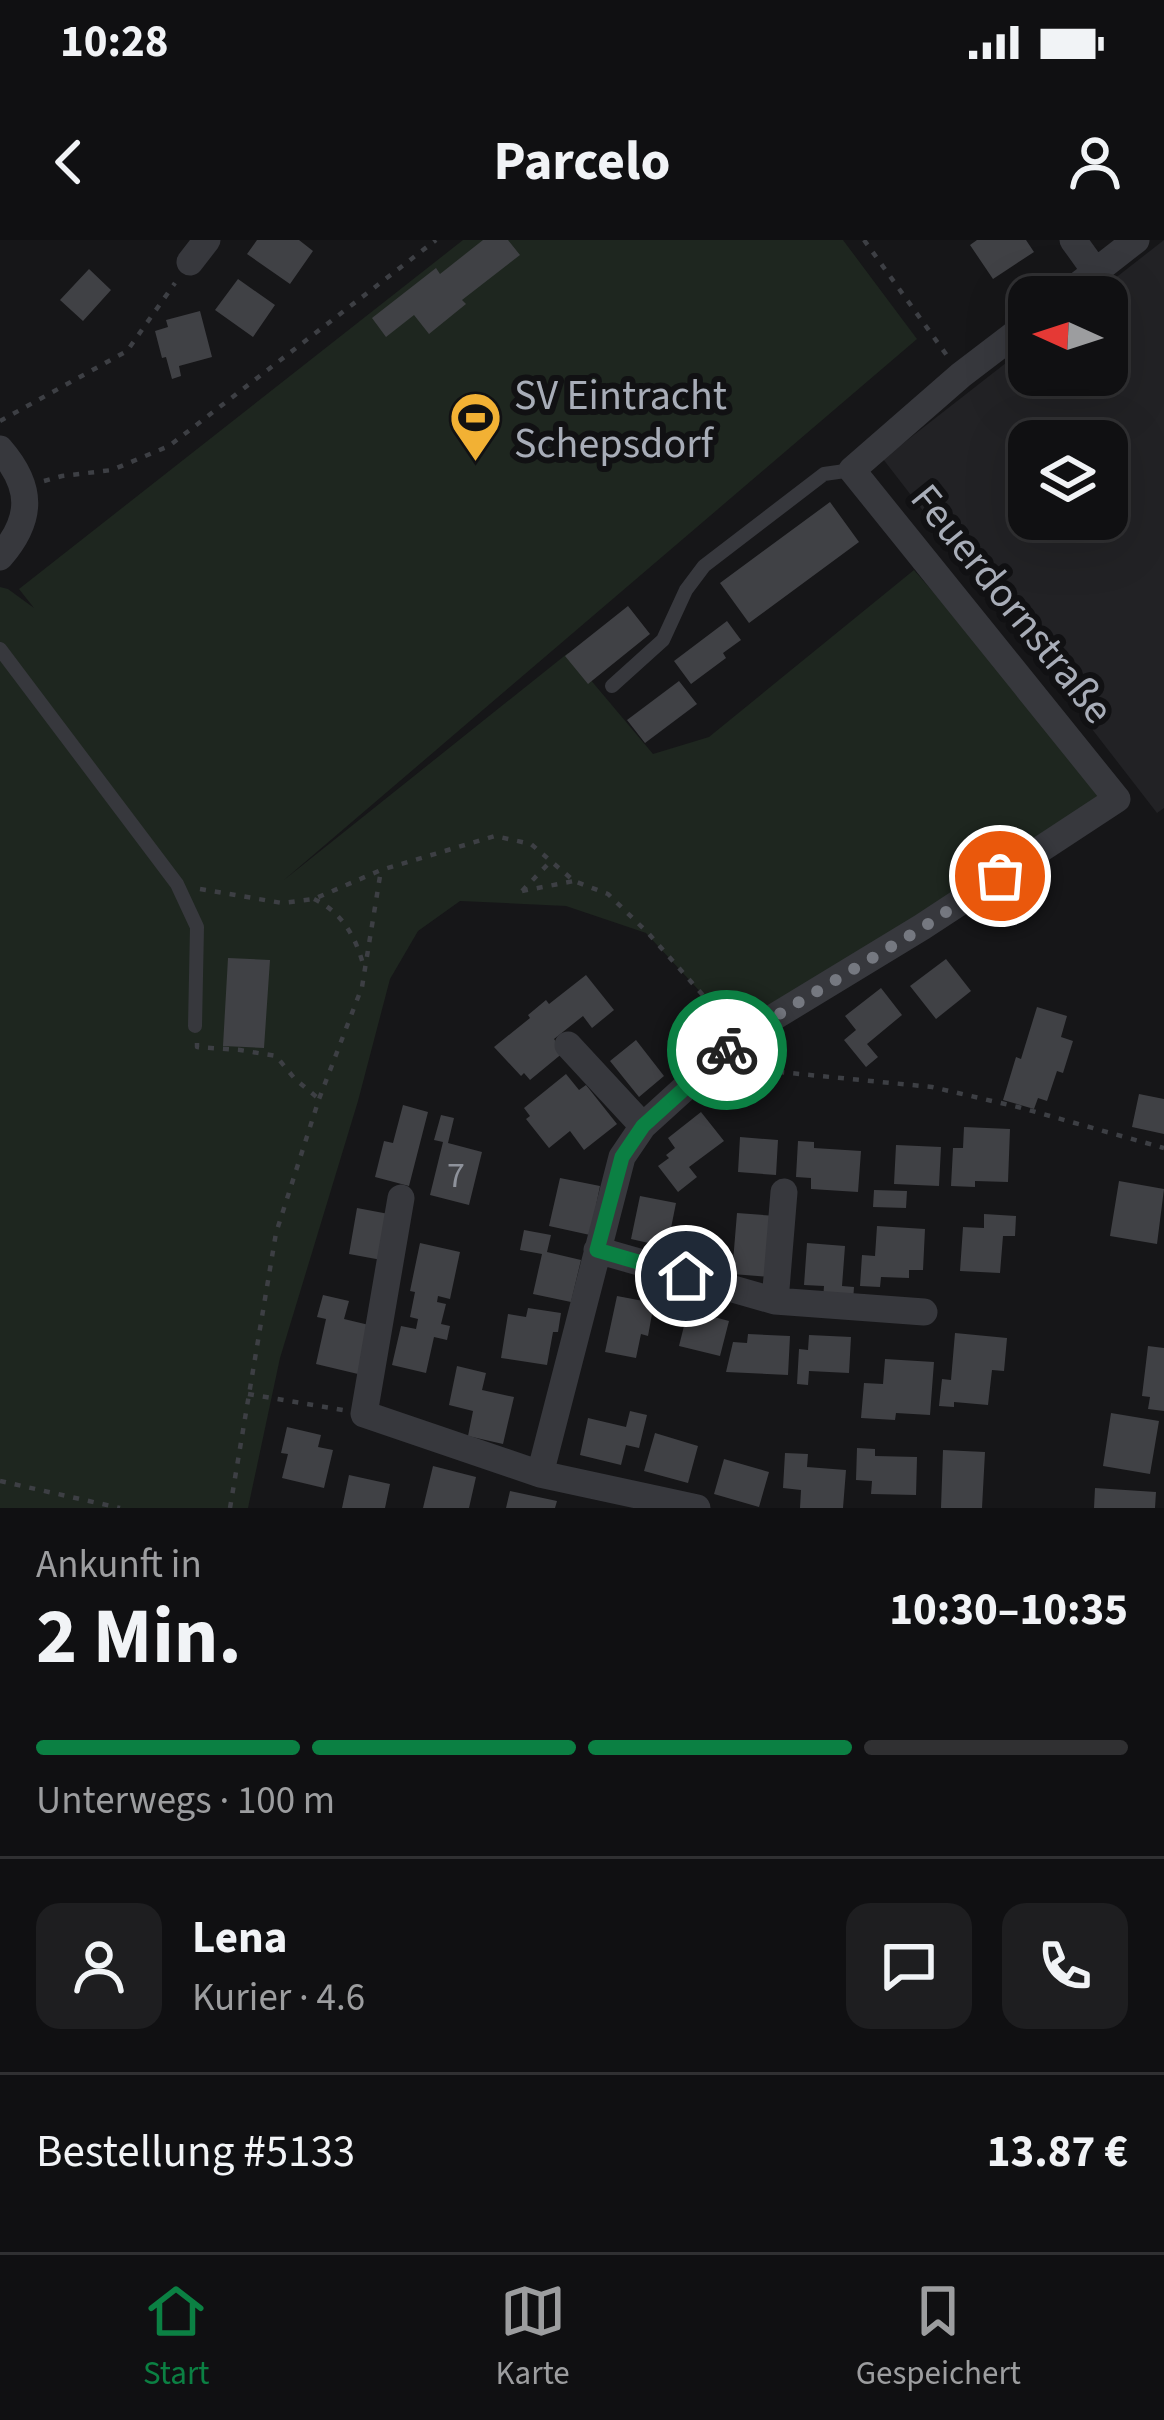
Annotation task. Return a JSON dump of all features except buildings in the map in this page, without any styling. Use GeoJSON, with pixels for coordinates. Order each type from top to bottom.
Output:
{"type":"FeatureCollection","features":[{"type":"Feature","properties":{"kind":"street"},"geometry":{"type":"LineString","coordinates":[[1073,240],[1096,272]]}},
{"type":"Feature","properties":{"kind":"street"},"geometry":{"type":"LineString","coordinates":[[1091,276],[1136,240]]}},
{"type":"Feature","properties":{"kind":"street","name":"Feuerdornstraße"},"geometry":{"type":"LineString","coordinates":[[540,1474],[622,1157],[643,1126],[741,1037],[922,928],[1117,800],[852,470],[1008,339]]}},
{"type":"Feature","properties":{"kind":"street"},"geometry":{"type":"LineString","coordinates":[[0,449],[25,487],[20,532],[0,557]]}},
{"type":"Feature","properties":{"kind":"street"},"geometry":{"type":"LineString","coordinates":[[568,1045],[643,1126]]}},
{"type":"Feature","properties":{"kind":"street"},"geometry":{"type":"LineString","coordinates":[[775,1301],[784,1192]]}},
{"type":"Feature","properties":{"kind":"street"},"geometry":{"type":"LineString","coordinates":[[401,1198],[364,1414],[540,1474],[697,1508]]}},
{"type":"Feature","properties":{"kind":"street"},"geometry":{"type":"LineString","coordinates":[[597,1250],[775,1301],[924,1312]]}},
{"type":"Feature","properties":{"kind":"lane"},"geometry":{"type":"LineString","coordinates":[[612,686],[663,640],[686,590],[704,566],[824,474],[852,470]]}},
{"type":"Feature","properties":{"kind":"lane"},"geometry":{"type":"LineString","coordinates":[[0,649],[177,884],[197,927],[195,1026]]}},
{"type":"Feature","properties":{"kind":"path"},"geometry":{"type":"LineString","coordinates":[[25,487],[62,476],[112,470],[169,446],[436,240]]}},
{"type":"Feature","properties":{"kind":"path"},"geometry":{"type":"LineString","coordinates":[[864,240],[961,375]]}},
{"type":"Feature","properties":{"kind":"path"},"geometry":{"type":"LineString","coordinates":[[0,421],[128,351],[198,251]]}},
{"type":"Feature","properties":{"kind":"path"},"geometry":{"type":"LineString","coordinates":[[177,884],[282,903],[314,899],[381,870],[495,836],[531,844],[574,881],[608,894],[649,934],[741,1037],[759,1070],[932,1087],[1164,1148]]}},
{"type":"Feature","properties":{"kind":"path"},"geometry":{"type":"LineString","coordinates":[[550,862],[522,891],[574,881]]}},
{"type":"Feature","properties":{"kind":"path"},"geometry":{"type":"LineString","coordinates":[[230,1508],[277,1233],[319,1099],[362,987],[381,870]]}},
{"type":"Feature","properties":{"kind":"path"},"geometry":{"type":"LineString","coordinates":[[314,899],[345,922],[364,970]]}},
{"type":"Feature","properties":{"kind":"path"},"geometry":{"type":"LineString","coordinates":[[195,1026],[197,1047],[276,1056],[319,1099]]}},
{"type":"Feature","properties":{"kind":"path"},"geometry":{"type":"LineString","coordinates":[[248,1394],[364,1414]]}},
{"type":"Feature","properties":{"kind":"path"},"geometry":{"type":"LineString","coordinates":[[0,1480],[120,1508]]}},
{"type":"Feature","properties":{"kind":"shaded area"},"geometry":{"type":"Polygon","coordinates":[[[463,240],[843,240],[917,339],[284,880],[568,653],[653,754],[709,737],[914,570],[1115,800],[741,1036],[646,933],[566,906],[460,901],[418,931],[390,979],[280,1358],[248,1508],[0,1508],[0,587],[34,608],[19,589],[463,240]]]}},
{"type":"Feature","properties":{"kind":"shaded area"},"geometry":{"type":"Polygon","coordinates":[[[1164,240],[1164,808],[1157,813],[883,459],[1008,361],[1008,396],[1128,396],[1128,276],[1118,276],[1164,240]]]}},
{"type":"Feature","properties":{"kind":"way so far"},"geometry":{"type":"LineString","coordinates":[[727,1050],[1000,876]]}},
{"type":"Feature","properties":{"kind":"place","name":"SV Eintracht Schepsdorf"},"geometry":{"type":"Point","coordinates":[475,464]}},
{"type":"Feature","properties":{"kind":"route"},"geometry":{"type":"LineString","coordinates":[[686,1276],[597,1250],[622,1157],[643,1126],[727,1050]]}}]}
